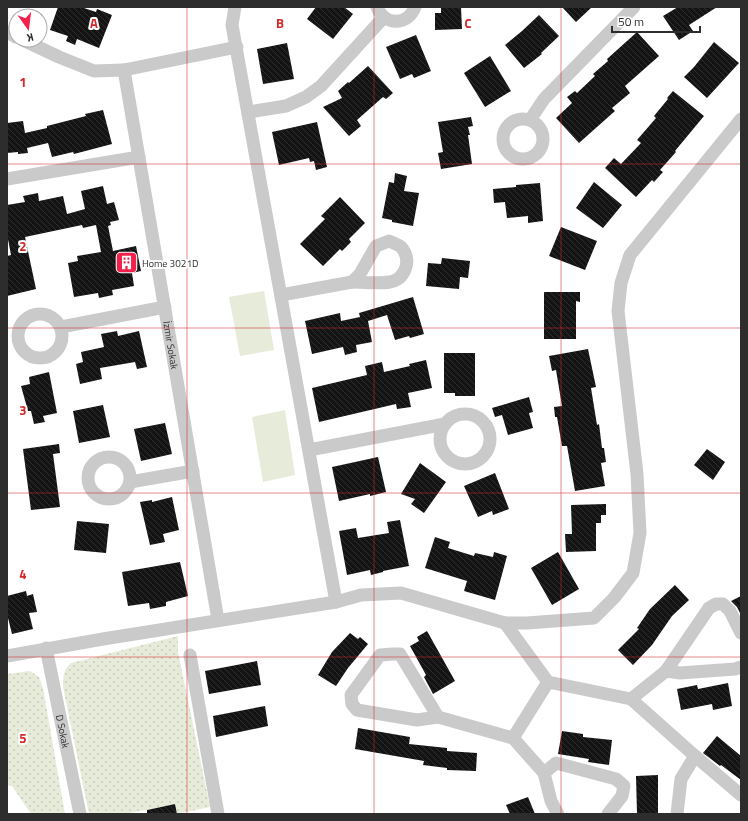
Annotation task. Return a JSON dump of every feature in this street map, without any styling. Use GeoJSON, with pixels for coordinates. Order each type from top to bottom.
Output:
{"type":"FeatureCollection","features":[{"type":"Feature","properties":{"kind":"street"},"geometry":{"type":"LineString","coordinates":[[235,7],[232,25],[336,602]]}},
{"type":"Feature","properties":{"kind":"street"},"geometry":{"type":"LineString","coordinates":[[248,112],[286,106],[306,97],[321,86],[380,12],[390,21],[399,22],[411,15],[415,7]]}},
{"type":"Feature","properties":{"kind":"street"},"geometry":{"type":"LineString","coordinates":[[530,120],[544,99],[634,7]]}},
{"type":"Feature","properties":{"kind":"street"},"geometry":{"type":"LineString","coordinates":[[40,48],[94,71],[124,70],[237,47]]}},
{"type":"Feature","properties":{"kind":"street","name":"İzmir Sokak"},"geometry":{"type":"LineString","coordinates":[[124,70],[218,620]]}},
{"type":"Feature","properties":{"kind":"street"},"geometry":{"type":"LineString","coordinates":[[7,656],[46,648],[336,602],[361,595],[401,593],[505,622],[527,623],[594,618],[614,598],[633,573],[640,533],[637,474],[618,311],[621,283],[630,255],[741,119]]}},
{"type":"Feature","properties":{"kind":"street"},"geometry":{"type":"LineString","coordinates":[[7,179],[139,157]]}},
{"type":"Feature","properties":{"kind":"street"},"geometry":{"type":"LineString","coordinates":[[281,295],[352,282]]}},
{"type":"Feature","properties":{"kind":"street"},"geometry":{"type":"LineString","coordinates":[[61,327],[165,307]]}},
{"type":"Feature","properties":{"kind":"street"},"geometry":{"type":"LineString","coordinates":[[309,450],[445,424]]}},
{"type":"Feature","properties":{"kind":"street"},"geometry":{"type":"LineString","coordinates":[[130,482],[193,471]]}},
{"type":"Feature","properties":{"kind":"street"},"geometry":{"type":"LineString","coordinates":[[631,699],[666,671],[709,608],[716,604],[723,604],[730,611],[741,633]]}},
{"type":"Feature","properties":{"kind":"street"},"geometry":{"type":"LineString","coordinates":[[505,622],[548,682],[631,699],[741,795]]}},
{"type":"Feature","properties":{"kind":"street","name":"D Sokak"},"geometry":{"type":"LineString","coordinates":[[46,648],[80,814]]}},
{"type":"Feature","properties":{"kind":"street"},"geometry":{"type":"LineString","coordinates":[[438,716],[400,654],[380,655],[351,695],[352,704],[357,710],[416,720],[438,716],[513,738],[544,773],[551,801],[558,814]]}},
{"type":"Feature","properties":{"kind":"street"},"geometry":{"type":"LineString","coordinates":[[190,655],[218,814]]}},
{"type":"Feature","properties":{"kind":"street"},"geometry":{"type":"LineString","coordinates":[[666,671],[680,673],[734,670],[741,666]]}},
{"type":"Feature","properties":{"kind":"street"},"geometry":{"type":"LineString","coordinates":[[513,738],[548,682]]}},
{"type":"Feature","properties":{"kind":"street"},"geometry":{"type":"LineString","coordinates":[[677,814],[681,779],[695,756]]}},
{"type":"Feature","properties":{"kind":"street"},"geometry":{"type":"LineString","coordinates":[[544,773],[556,763],[616,779],[624,786],[622,796],[608,814]]}},
{"type":"Feature","properties":{"kind":"green space"},"geometry":{"type":"Polygon","coordinates":[[[264,291],[274,350],[240,356],[229,297],[264,291]]]}},
{"type":"Feature","properties":{"kind":"green space"},"geometry":{"type":"Polygon","coordinates":[[[285,410],[295,475],[263,482],[252,417],[285,410]]]}},
{"type":"Feature","properties":{"kind":"green space"},"geometry":{"type":"Polygon","coordinates":[[[178,636],[178,652],[210,807],[177,814],[175,804],[125,814],[89,814],[63,687],[63,677],[65,671],[71,663],[178,636]]]}},
{"type":"Feature","properties":{"kind":"green space"},"geometry":{"type":"Polygon","coordinates":[[[30,671],[39,677],[43,688],[65,814],[31,814],[12,786],[7,785],[7,674],[30,671]]]}},
{"type":"Feature","properties":{"kind":"building"},"geometry":{"type":"Polygon","coordinates":[[[58,7],[81,7],[96,12],[97,9],[112,15],[99,48],[77,39],[75,45],[66,41],[68,36],[50,30],[58,7]]]}},
{"type":"Feature","properties":{"kind":"building"},"geometry":{"type":"Polygon","coordinates":[[[316,7],[344,7],[353,14],[333,39],[307,19],[316,7]]]}},
{"type":"Feature","properties":{"kind":"building"},"geometry":{"type":"Polygon","coordinates":[[[441,7],[461,7],[462,29],[435,30],[435,13],[441,13],[441,7]]]}},
{"type":"Feature","properties":{"kind":"building"},"geometry":{"type":"Polygon","coordinates":[[[562,7],[592,7],[576,22],[562,7]]]}},
{"type":"Feature","properties":{"kind":"building"},"geometry":{"type":"Polygon","coordinates":[[[678,7],[717,7],[689,25],[693,31],[679,40],[663,16],[678,7]]]}},
{"type":"Feature","properties":{"kind":"building"},"geometry":{"type":"Polygon","coordinates":[[[539,15],[559,36],[541,53],[542,54],[524,68],[505,45],[539,15]]]}},
{"type":"Feature","properties":{"kind":"building"},"geometry":{"type":"Polygon","coordinates":[[[637,32],[659,56],[625,86],[630,93],[612,108],[615,111],[579,143],[556,118],[572,103],[567,97],[575,91],[577,93],[595,76],[593,74],[608,61],[607,59],[637,32]]]}},
{"type":"Feature","properties":{"kind":"building"},"geometry":{"type":"Polygon","coordinates":[[[416,35],[431,71],[414,78],[412,74],[400,79],[386,47],[416,35]]]}},
{"type":"Feature","properties":{"kind":"building"},"geometry":{"type":"Polygon","coordinates":[[[714,42],[739,63],[707,98],[684,77],[714,42]]]}},
{"type":"Feature","properties":{"kind":"building"},"geometry":{"type":"Polygon","coordinates":[[[287,43],[294,79],[263,84],[257,49],[287,43]]]}},
{"type":"Feature","properties":{"kind":"building"},"geometry":{"type":"Polygon","coordinates":[[[490,56],[511,91],[485,107],[464,73],[490,56]]]}},
{"type":"Feature","properties":{"kind":"building"},"geometry":{"type":"Polygon","coordinates":[[[368,66],[393,93],[386,99],[383,97],[357,120],[361,126],[349,136],[323,107],[342,98],[338,91],[368,66]]]}},
{"type":"Feature","properties":{"kind":"building"},"geometry":{"type":"Polygon","coordinates":[[[673,91],[704,116],[660,170],[663,172],[654,182],[652,180],[636,197],[605,168],[614,158],[621,164],[641,143],[637,140],[656,118],[654,116],[673,91]]]}},
{"type":"Feature","properties":{"kind":"building"},"geometry":{"type":"Polygon","coordinates":[[[103,110],[112,144],[74,154],[73,152],[52,157],[48,143],[27,148],[28,153],[7,153],[7,123],[23,121],[25,133],[47,128],[47,126],[103,110]]]}},
{"type":"Feature","properties":{"kind":"building"},"geometry":{"type":"Polygon","coordinates":[[[471,117],[473,126],[468,127],[470,135],[468,135],[472,164],[441,169],[438,153],[443,152],[438,122],[471,117]]]}},
{"type":"Feature","properties":{"kind":"building"},"geometry":{"type":"Polygon","coordinates":[[[317,122],[327,167],[316,170],[314,161],[310,162],[309,158],[279,165],[272,132],[317,122]]]}},
{"type":"Feature","properties":{"kind":"building"},"geometry":{"type":"Polygon","coordinates":[[[395,173],[407,176],[404,191],[419,193],[413,226],[392,222],[392,220],[382,218],[389,182],[394,183],[395,173]]]}},
{"type":"Feature","properties":{"kind":"building"},"geometry":{"type":"Polygon","coordinates":[[[594,182],[622,205],[603,228],[576,208],[594,182]]]}},
{"type":"Feature","properties":{"kind":"building"},"geometry":{"type":"Polygon","coordinates":[[[540,183],[543,221],[528,223],[528,216],[507,218],[505,202],[494,203],[493,189],[540,183]]]}},
{"type":"Feature","properties":{"kind":"building"},"geometry":{"type":"Polygon","coordinates":[[[103,186],[107,204],[114,202],[119,220],[110,222],[111,225],[108,226],[113,251],[136,246],[141,271],[132,273],[134,286],[112,290],[113,295],[99,298],[98,293],[74,297],[68,263],[78,261],[77,256],[101,252],[96,225],[83,228],[82,225],[25,237],[36,289],[7,296],[7,256],[11,255],[7,234],[7,205],[25,202],[23,196],[38,193],[39,201],[63,196],[67,214],[85,209],[81,191],[103,186]]]}},
{"type":"Feature","properties":{"kind":"building"},"geometry":{"type":"Polygon","coordinates":[[[340,197],[365,223],[349,239],[351,242],[342,251],[340,249],[323,266],[300,244],[325,219],[321,216],[340,197]]]}},
{"type":"Feature","properties":{"kind":"building"},"geometry":{"type":"Polygon","coordinates":[[[561,227],[597,241],[585,270],[549,256],[561,227]]]}},
{"type":"Feature","properties":{"kind":"building"},"geometry":{"type":"Polygon","coordinates":[[[442,258],[470,261],[468,278],[460,277],[459,289],[426,286],[428,263],[441,264],[442,258]]]}},
{"type":"Feature","properties":{"kind":"building"},"geometry":{"type":"Polygon","coordinates":[[[544,292],[580,292],[580,302],[576,301],[576,339],[544,339],[544,292]]]}},
{"type":"Feature","properties":{"kind":"building"},"geometry":{"type":"Polygon","coordinates":[[[413,297],[424,334],[395,340],[387,315],[368,321],[372,342],[356,345],[357,352],[345,355],[343,347],[312,354],[305,321],[340,313],[341,321],[360,317],[359,313],[413,297]]]}},
{"type":"Feature","properties":{"kind":"building"},"geometry":{"type":"Polygon","coordinates":[[[117,331],[118,336],[139,331],[147,367],[137,369],[135,362],[100,368],[102,379],[80,384],[76,364],[83,362],[81,352],[104,347],[101,334],[117,331]]]}},
{"type":"Feature","properties":{"kind":"building"},"geometry":{"type":"Polygon","coordinates":[[[588,349],[596,387],[591,388],[597,425],[599,424],[602,448],[604,448],[606,462],[601,463],[605,486],[575,491],[567,446],[562,446],[557,417],[555,417],[554,407],[562,406],[556,370],[552,371],[549,356],[588,349]]]}},
{"type":"Feature","properties":{"kind":"building"},"geometry":{"type":"Polygon","coordinates":[[[444,353],[475,353],[475,396],[455,396],[455,393],[444,393],[444,353]]]}},
{"type":"Feature","properties":{"kind":"building"},"geometry":{"type":"Polygon","coordinates":[[[426,360],[432,388],[408,393],[411,407],[397,409],[396,404],[319,422],[312,388],[367,375],[365,366],[382,362],[384,372],[410,366],[409,364],[426,360]]]}},
{"type":"Feature","properties":{"kind":"building"},"geometry":{"type":"Polygon","coordinates":[[[49,372],[57,413],[43,416],[45,422],[34,424],[31,411],[28,411],[21,386],[30,384],[29,377],[49,372]]]}},
{"type":"Feature","properties":{"kind":"building"},"geometry":{"type":"Polygon","coordinates":[[[529,397],[533,412],[529,413],[533,428],[508,435],[502,415],[495,417],[492,408],[529,397]]]}},
{"type":"Feature","properties":{"kind":"building"},"geometry":{"type":"Polygon","coordinates":[[[103,405],[110,437],[79,443],[73,411],[103,405]]]}},
{"type":"Feature","properties":{"kind":"building"},"geometry":{"type":"Polygon","coordinates":[[[165,423],[172,454],[141,461],[134,429],[165,423]]]}},
{"type":"Feature","properties":{"kind":"building"},"geometry":{"type":"Polygon","coordinates":[[[59,444],[60,453],[53,454],[60,507],[31,510],[23,449],[59,444]]]}},
{"type":"Feature","properties":{"kind":"building"},"geometry":{"type":"Polygon","coordinates":[[[707,449],[725,462],[713,480],[694,465],[707,449]]]}},
{"type":"Feature","properties":{"kind":"building"},"geometry":{"type":"Polygon","coordinates":[[[378,457],[386,492],[339,501],[332,467],[378,457]]]}},
{"type":"Feature","properties":{"kind":"building"},"geometry":{"type":"Polygon","coordinates":[[[420,463],[446,482],[424,513],[411,504],[415,499],[401,494],[420,463]]]}},
{"type":"Feature","properties":{"kind":"building"},"geometry":{"type":"Polygon","coordinates":[[[495,473],[509,509],[493,515],[492,511],[478,517],[464,486],[495,473]]]}},
{"type":"Feature","properties":{"kind":"building"},"geometry":{"type":"Polygon","coordinates":[[[172,497],[179,530],[163,534],[165,542],[150,545],[140,502],[152,500],[152,502],[172,497]]]}},
{"type":"Feature","properties":{"kind":"building"},"geometry":{"type":"Polygon","coordinates":[[[606,504],[606,515],[601,515],[601,523],[596,523],[596,551],[566,552],[565,534],[572,534],[571,505],[606,504]]]}},
{"type":"Feature","properties":{"kind":"building"},"geometry":{"type":"Polygon","coordinates":[[[400,520],[409,566],[371,575],[370,570],[347,575],[339,531],[356,528],[358,538],[389,533],[387,522],[400,520]]]}},
{"type":"Feature","properties":{"kind":"building"},"geometry":{"type":"Polygon","coordinates":[[[77,521],[109,524],[106,553],[74,550],[77,521]]]}},
{"type":"Feature","properties":{"kind":"building"},"geometry":{"type":"Polygon","coordinates":[[[435,537],[450,542],[448,548],[474,556],[475,553],[493,557],[494,552],[507,556],[495,600],[464,591],[467,581],[425,568],[435,537]]]}},
{"type":"Feature","properties":{"kind":"building"},"geometry":{"type":"Polygon","coordinates":[[[558,552],[579,589],[552,605],[531,568],[558,552]]]}},
{"type":"Feature","properties":{"kind":"building"},"geometry":{"type":"Polygon","coordinates":[[[180,562],[188,596],[166,602],[166,606],[150,609],[149,603],[128,606],[122,572],[180,562]]]}},
{"type":"Feature","properties":{"kind":"building"},"geometry":{"type":"Polygon","coordinates":[[[675,585],[689,600],[672,616],[652,645],[633,665],[618,650],[639,629],[637,628],[650,609],[675,585]]]}},
{"type":"Feature","properties":{"kind":"building"},"geometry":{"type":"Polygon","coordinates":[[[26,591],[27,596],[33,594],[37,612],[29,613],[33,629],[12,634],[7,614],[7,596],[26,591]]]}},
{"type":"Feature","properties":{"kind":"building"},"geometry":{"type":"Polygon","coordinates":[[[741,596],[741,615],[737,607],[731,601],[741,596]]]}},
{"type":"Feature","properties":{"kind":"building"},"geometry":{"type":"Polygon","coordinates":[[[427,631],[455,681],[433,694],[424,677],[426,675],[410,646],[419,641],[417,637],[427,631]]]}},
{"type":"Feature","properties":{"kind":"building"},"geometry":{"type":"Polygon","coordinates":[[[350,633],[358,639],[360,637],[368,644],[348,668],[336,686],[318,675],[332,652],[350,633]]]}},
{"type":"Feature","properties":{"kind":"building"},"geometry":{"type":"Polygon","coordinates":[[[257,661],[261,685],[209,694],[205,671],[257,661]]]}},
{"type":"Feature","properties":{"kind":"building"},"geometry":{"type":"Polygon","coordinates":[[[728,683],[732,706],[713,710],[712,704],[681,710],[677,689],[697,685],[698,689],[728,683]]]}},
{"type":"Feature","properties":{"kind":"building"},"geometry":{"type":"Polygon","coordinates":[[[265,706],[268,726],[216,737],[213,716],[265,706]]]}},
{"type":"Feature","properties":{"kind":"building"},"geometry":{"type":"Polygon","coordinates":[[[358,728],[410,737],[409,744],[447,748],[447,751],[477,753],[476,771],[447,770],[447,768],[423,765],[424,761],[355,749],[358,728]]]}},
{"type":"Feature","properties":{"kind":"building"},"geometry":{"type":"Polygon","coordinates":[[[562,731],[583,734],[583,737],[612,740],[609,765],[588,762],[589,759],[558,754],[562,731]]]}},
{"type":"Feature","properties":{"kind":"building"},"geometry":{"type":"Polygon","coordinates":[[[717,736],[741,756],[741,780],[703,753],[717,736]]]}},
{"type":"Feature","properties":{"kind":"building"},"geometry":{"type":"Polygon","coordinates":[[[658,775],[658,814],[637,814],[636,776],[658,775]]]}},
{"type":"Feature","properties":{"kind":"building"},"geometry":{"type":"Polygon","coordinates":[[[528,797],[535,814],[510,814],[506,805],[528,797]]]}},
{"type":"Feature","properties":{"kind":"building"},"geometry":{"type":"Polygon","coordinates":[[[175,804],[177,814],[147,814],[147,810],[175,804]]]}},
{"type":"Feature","properties":{"kind":"place","name":"Home 3021D"},"geometry":{"type":"Point","coordinates":[127,263]}}]}
